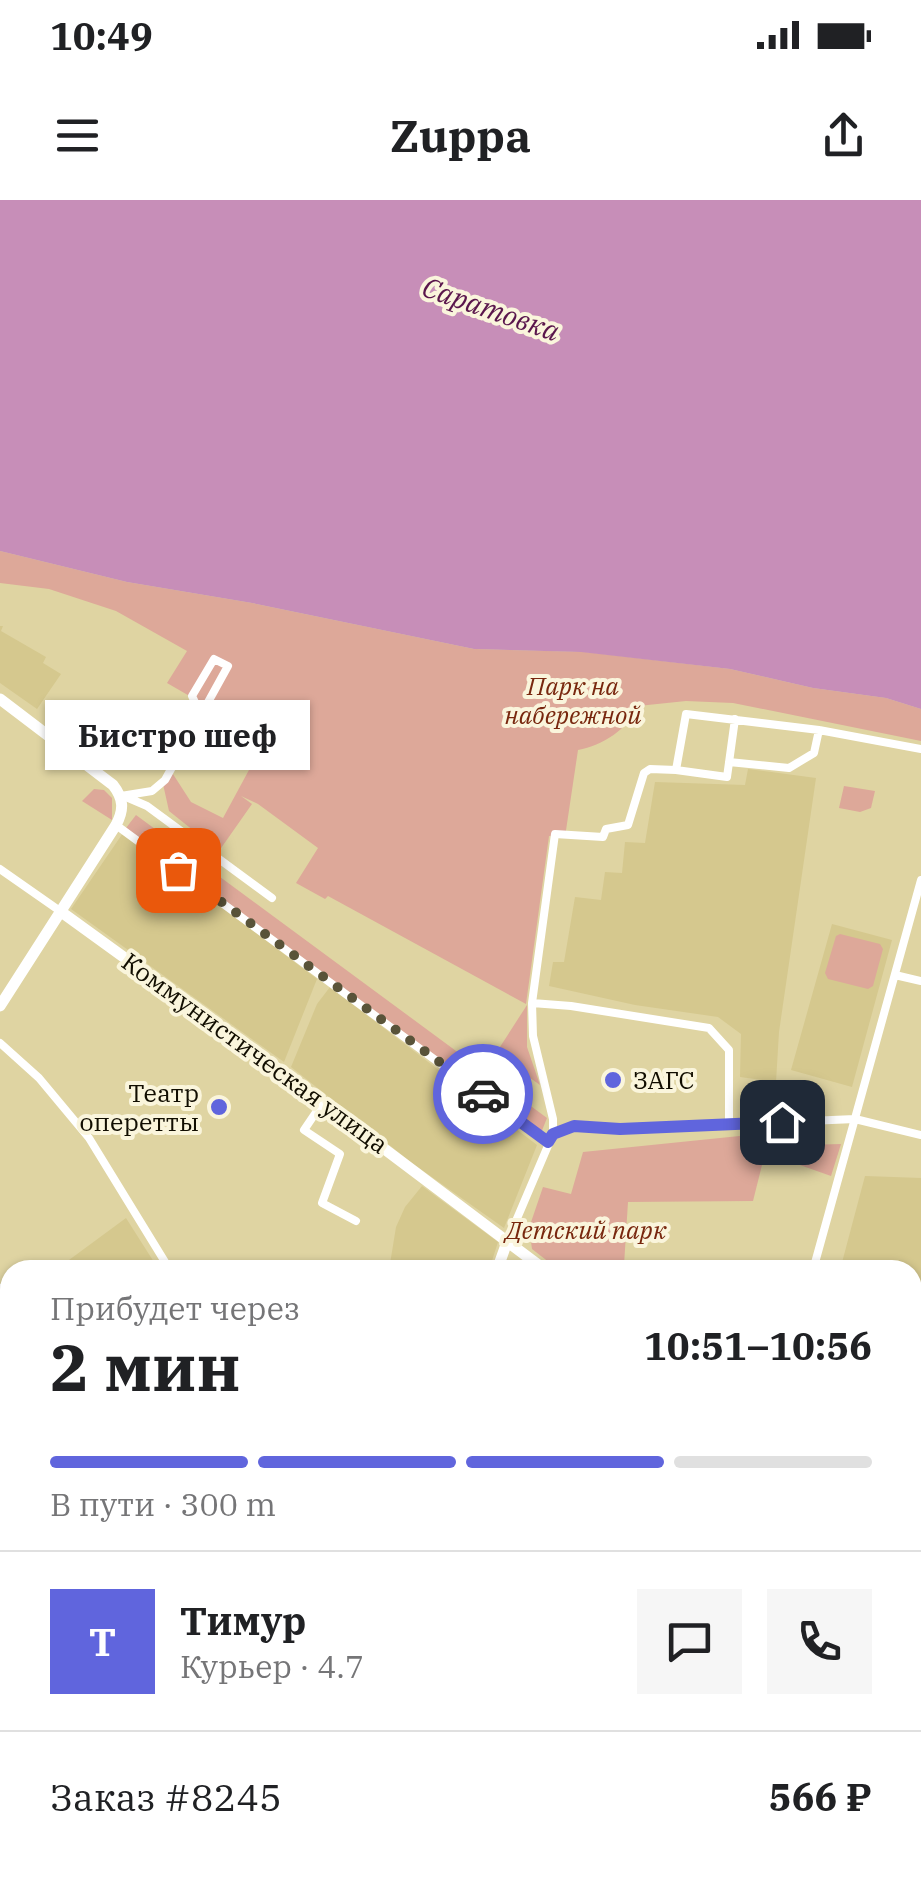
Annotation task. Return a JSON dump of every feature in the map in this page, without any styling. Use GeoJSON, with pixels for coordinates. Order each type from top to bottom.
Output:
{"type":"FeatureCollection","features":[{"type":"Feature","properties":{"kind":"main road"},"geometry":{"type":"LineString","coordinates":[[0,699],[106,778],[122,796],[116,826],[0,1006]]}},
{"type":"Feature","properties":{"kind":"main road","name":"Коммунистическая улица"},"geometry":{"type":"LineString","coordinates":[[60,910],[531,1260]]}},
{"type":"Feature","properties":{"kind":"main road"},"geometry":{"type":"LineString","coordinates":[[500,1260],[507,1242]]}},
{"type":"Feature","properties":{"kind":"street"},"geometry":{"type":"LineString","coordinates":[[122,796],[152,791],[164,780],[201,715],[228,666],[214,659],[192,696],[201,715]]}},
{"type":"Feature","properties":{"kind":"street"},"geometry":{"type":"LineString","coordinates":[[676,770],[686,714],[819,730],[921,750]]}},
{"type":"Feature","properties":{"kind":"street"},"geometry":{"type":"LineString","coordinates":[[507,1242],[550,1138],[553,1119],[533,1036],[532,1003],[555,834],[603,836],[610,827],[628,825],[644,773],[650,769],[726,777],[734,719]]}},
{"type":"Feature","properties":{"kind":"street"},"geometry":{"type":"LineString","coordinates":[[729,762],[789,768],[814,753],[819,730]]}},
{"type":"Feature","properties":{"kind":"street"},"geometry":{"type":"LineString","coordinates":[[122,796],[147,806],[272,898]]}},
{"type":"Feature","properties":{"kind":"street"},"geometry":{"type":"LineString","coordinates":[[116,826],[550,1138]]}},
{"type":"Feature","properties":{"kind":"street","name":"Коммунистическая улица"},"geometry":{"type":"LineString","coordinates":[[0,869],[60,910]]}},
{"type":"Feature","properties":{"kind":"street"},"geometry":{"type":"LineString","coordinates":[[816,1260],[921,880]]}},
{"type":"Feature","properties":{"kind":"street"},"geometry":{"type":"LineString","coordinates":[[895,974],[921,981]]}},
{"type":"Feature","properties":{"kind":"street"},"geometry":{"type":"LineString","coordinates":[[532,1003],[709,1028],[729,1050],[729,1124]]}},
{"type":"Feature","properties":{"kind":"street"},"geometry":{"type":"LineString","coordinates":[[0,1043],[39,1078],[89,1138],[164,1260]]}},
{"type":"Feature","properties":{"kind":"street"},"geometry":{"type":"LineString","coordinates":[[323,1102],[304,1130],[340,1154],[322,1203],[356,1220]]}},
{"type":"Feature","properties":{"kind":"street"},"geometry":{"type":"LineString","coordinates":[[550,1138],[574,1126],[620,1129],[855,1118],[921,1136]]}},
{"type":"Feature","properties":{"kind":"shaded area"},"geometry":{"type":"Polygon","coordinates":[[[0,626],[1,631],[46,657],[43,663],[61,674],[37,709],[0,683],[0,626]]]}},
{"type":"Feature","properties":{"kind":"shaded area"},"geometry":{"type":"Polygon","coordinates":[[[748,769],[816,778],[779,1032],[776,1082],[740,1077],[741,1034],[718,1017],[635,1005],[549,986],[553,962],[564,962],[575,897],[601,900],[605,872],[622,873],[625,842],[645,843],[655,782],[745,785],[748,769]]]}},
{"type":"Feature","properties":{"kind":"shaded area"},"geometry":{"type":"Polygon","coordinates":[[[123,833],[317,979],[284,1062],[71,909],[123,833]]]}},
{"type":"Feature","properties":{"kind":"shaded area"},"geometry":{"type":"Polygon","coordinates":[[[832,924],[892,940],[852,1087],[791,1070],[832,924]]]}},
{"type":"Feature","properties":{"kind":"shaded area"},"geometry":{"type":"Polygon","coordinates":[[[330,987],[537,1145],[504,1228],[412,1163],[291,1067],[317,1004],[330,987]]]}},
{"type":"Feature","properties":{"kind":"shaded area"},"geometry":{"type":"Polygon","coordinates":[[[865,1176],[921,1178],[921,1260],[843,1260],[865,1176]]]}},
{"type":"Feature","properties":{"kind":"shaded area"},"geometry":{"type":"Polygon","coordinates":[[[422,1186],[498,1242],[492,1260],[391,1260],[396,1227],[405,1207],[422,1186]]]}},
{"type":"Feature","properties":{"kind":"shaded area"},"geometry":{"type":"Polygon","coordinates":[[[126,1218],[153,1260],[69,1260],[126,1218]]]}},
{"type":"Feature","properties":{"kind":"green space","name":"Парк на набережной"},"geometry":{"type":"Polygon","coordinates":[[[0,551],[127,582],[252,603],[474,649],[586,652],[730,669],[813,688],[886,698],[921,709],[921,741],[733,703],[686,701],[638,706],[613,735],[578,750],[565,837],[549,836],[526,1004],[328,896],[325,899],[296,883],[318,848],[258,804],[241,796],[252,804],[219,851],[169,811],[163,784],[171,771],[191,802],[223,818],[256,757],[214,716],[212,709],[167,683],[187,651],[116,611],[49,589],[0,583],[0,551]]]}},
{"type":"Feature","properties":{"kind":"green space"},"geometry":{"type":"Polygon","coordinates":[[[844,786],[875,791],[871,808],[860,812],[839,808],[844,786]]]}},
{"type":"Feature","properties":{"kind":"green space"},"geometry":{"type":"Polygon","coordinates":[[[94,789],[104,790],[112,798],[112,820],[82,801],[94,789]]]}},
{"type":"Feature","properties":{"kind":"green space"},"geometry":{"type":"Polygon","coordinates":[[[136,815],[547,1118],[541,1133],[126,828],[136,815]]]}},
{"type":"Feature","properties":{"kind":"green space"},"geometry":{"type":"Polygon","coordinates":[[[836,936],[880,944],[883,949],[873,986],[868,989],[828,979],[825,973],[836,936]]]}},
{"type":"Feature","properties":{"kind":"green space"},"geometry":{"type":"Polygon","coordinates":[[[527,1005],[527,1047],[540,1085],[498,1050],[527,1005]]]}},
{"type":"Feature","properties":{"kind":"green space","name":"Детский парк"},"geometry":{"type":"Polygon","coordinates":[[[770,1133],[753,1201],[628,1202],[624,1260],[546,1260],[532,1249],[529,1228],[543,1187],[571,1194],[583,1152],[770,1133]]]}},
{"type":"Feature","properties":{"kind":"green space"},"geometry":{"type":"Polygon","coordinates":[[[841,1144],[831,1176],[766,1153],[770,1146],[841,1144]]]}},
{"type":"Feature","properties":{"kind":"water","name":"Саратовка"},"geometry":{"type":"Polygon","coordinates":[[[0,200],[921,200],[921,709],[886,698],[813,688],[730,669],[581,652],[474,649],[252,603],[127,582],[0,551],[0,200]]]}},
{"type":"Feature","properties":{"kind":"way so far"},"geometry":{"type":"LineString","coordinates":[[178,870],[483,1094]]}},
{"type":"Feature","properties":{"kind":"place","name":"Бистро шеф"},"geometry":{"type":"Point","coordinates":[178,870]}},
{"type":"Feature","properties":{"kind":"place","name":"ЗАГС"},"geometry":{"type":"Point","coordinates":[613,1080]}},
{"type":"Feature","properties":{"kind":"place","name":"Театр оперетты"},"geometry":{"type":"Point","coordinates":[219,1107]}},
{"type":"Feature","properties":{"kind":"route"},"geometry":{"type":"LineString","coordinates":[[483,1094],[548,1142],[553,1134],[574,1126],[620,1129],[782,1122]]}}]}
